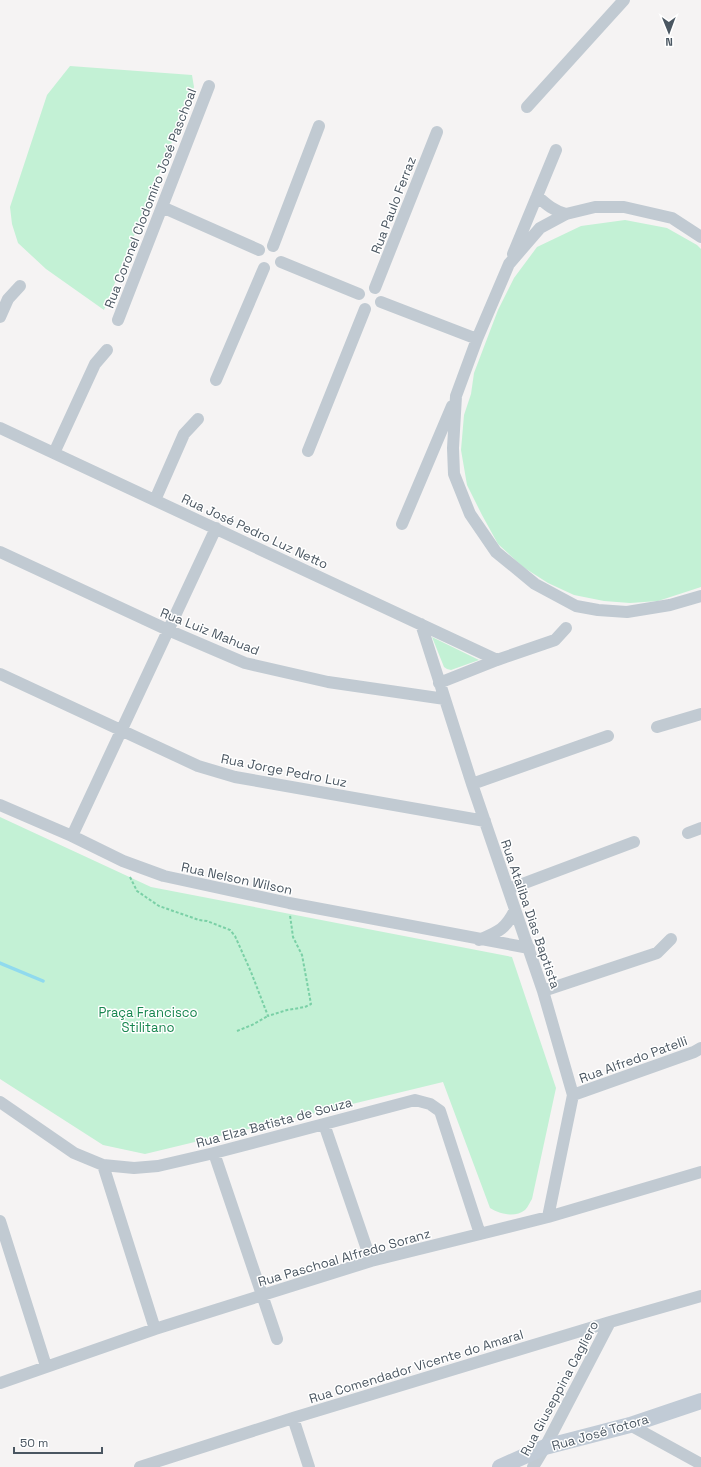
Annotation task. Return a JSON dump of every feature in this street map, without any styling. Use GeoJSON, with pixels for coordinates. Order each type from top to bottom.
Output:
{"type":"FeatureCollection","features":[{"type":"Feature","properties":{"kind":"main road","name":"Rua José Totora"},"geometry":{"type":"LineString","coordinates":[[500,1467],[545,1447],[630,1425],[701,1401]]}},
{"type":"Feature","properties":{"kind":"street"},"geometry":{"type":"LineString","coordinates":[[527,107],[624,0]]}},
{"type":"Feature","properties":{"kind":"street","name":"Rua Coronel Clodomiro José Paschoal"},"geometry":{"type":"LineString","coordinates":[[118,320],[209,86]]}},
{"type":"Feature","properties":{"kind":"street"},"geometry":{"type":"LineString","coordinates":[[273,246],[319,126]]}},
{"type":"Feature","properties":{"kind":"street","name":"Rua Paulo Ferraz"},"geometry":{"type":"LineString","coordinates":[[375,288],[437,132]]}},
{"type":"Feature","properties":{"kind":"street"},"geometry":{"type":"LineString","coordinates":[[402,524],[556,150]]}},
{"type":"Feature","properties":{"kind":"street"},"geometry":{"type":"LineString","coordinates":[[538,196],[548,207],[556,212],[566,214]]}},
{"type":"Feature","properties":{"kind":"street"},"geometry":{"type":"LineString","coordinates":[[162,207],[259,250]]}},
{"type":"Feature","properties":{"kind":"street"},"geometry":{"type":"LineString","coordinates":[[509,264],[540,228],[566,214],[595,207],[624,207],[672,218],[701,236]]}},
{"type":"Feature","properties":{"kind":"street"},"geometry":{"type":"LineString","coordinates":[[259,250],[266,246],[273,246],[281,255],[280,262],[274,268],[264,268]]}},
{"type":"Feature","properties":{"kind":"street"},"geometry":{"type":"LineString","coordinates":[[259,250],[259,261],[264,268]]}},
{"type":"Feature","properties":{"kind":"street"},"geometry":{"type":"LineString","coordinates":[[280,262],[359,294]]}},
{"type":"Feature","properties":{"kind":"street"},"geometry":{"type":"LineString","coordinates":[[216,380],[264,268]]}},
{"type":"Feature","properties":{"kind":"street"},"geometry":{"type":"LineString","coordinates":[[0,317],[8,299],[20,286]]}},
{"type":"Feature","properties":{"kind":"street"},"geometry":{"type":"LineString","coordinates":[[364,288],[375,288],[381,296],[381,302],[373,310],[365,309],[360,304],[358,297],[359,294],[364,288]]}},
{"type":"Feature","properties":{"kind":"street"},"geometry":{"type":"LineString","coordinates":[[381,302],[478,339]]}},
{"type":"Feature","properties":{"kind":"street"},"geometry":{"type":"LineString","coordinates":[[308,451],[365,309]]}},
{"type":"Feature","properties":{"kind":"street"},"geometry":{"type":"LineString","coordinates":[[54,453],[95,364],[107,350]]}},
{"type":"Feature","properties":{"kind":"street"},"geometry":{"type":"LineString","coordinates":[[456,396],[453,448],[454,474],[470,514],[496,552],[535,584],[576,606],[598,610],[627,612],[670,605],[701,596]]}},
{"type":"Feature","properties":{"kind":"street"},"geometry":{"type":"LineString","coordinates":[[155,500],[184,434],[198,419]]}},
{"type":"Feature","properties":{"kind":"street","name":"Rua José Pedro Luz Netto"},"geometry":{"type":"LineString","coordinates":[[0,428],[497,660]]}},
{"type":"Feature","properties":{"kind":"street"},"geometry":{"type":"LineString","coordinates":[[72,836],[216,528]]}},
{"type":"Feature","properties":{"kind":"street","name":"Rua Luiz Mahuad"},"geometry":{"type":"LineString","coordinates":[[0,552],[168,630],[245,663],[328,682],[445,699]]}},
{"type":"Feature","properties":{"kind":"street","name":"Rua Ataliba Dias Baptista"},"geometry":{"type":"LineString","coordinates":[[421,624],[472,784],[543,991],[573,1095],[548,1217]]}},
{"type":"Feature","properties":{"kind":"street"},"geometry":{"type":"LineString","coordinates":[[439,683],[497,660],[555,640],[566,628]]}},
{"type":"Feature","properties":{"kind":"street","name":"Rua Jorge Pedro Luz"},"geometry":{"type":"LineString","coordinates":[[0,674],[198,766],[235,777],[485,821]]}},
{"type":"Feature","properties":{"kind":"street"},"geometry":{"type":"LineString","coordinates":[[657,727],[701,714]]}},
{"type":"Feature","properties":{"kind":"street"},"geometry":{"type":"LineString","coordinates":[[472,784],[608,736]]}},
{"type":"Feature","properties":{"kind":"street","name":"Rua Nelson Wilson"},"geometry":{"type":"LineString","coordinates":[[0,804],[72,836],[123,861],[164,876],[289,903],[479,940],[529,948]]}},
{"type":"Feature","properties":{"kind":"street"},"geometry":{"type":"LineString","coordinates":[[688,833],[701,828]]}},
{"type":"Feature","properties":{"kind":"street"},"geometry":{"type":"LineString","coordinates":[[509,889],[634,842]]}},
{"type":"Feature","properties":{"kind":"street"},"geometry":{"type":"LineString","coordinates":[[479,940],[498,932],[509,923],[515,910]]}},
{"type":"Feature","properties":{"kind":"street"},"geometry":{"type":"LineString","coordinates":[[543,991],[657,953],[671,939]]}},
{"type":"Feature","properties":{"kind":"street","name":"Rua Alfredo Patelli"},"geometry":{"type":"LineString","coordinates":[[573,1095],[694,1052],[701,1048]]}},
{"type":"Feature","properties":{"kind":"street","name":"Rua Elza Batista de Souza"},"geometry":{"type":"LineString","coordinates":[[0,1102],[74,1153],[103,1165],[134,1168],[158,1166],[214,1153],[415,1100],[430,1104],[440,1111],[480,1234]]}},
{"type":"Feature","properties":{"kind":"street"},"geometry":{"type":"LineString","coordinates":[[324,1124],[371,1261]]}},
{"type":"Feature","properties":{"kind":"street"},"geometry":{"type":"LineString","coordinates":[[214,1153],[277,1339]]}},
{"type":"Feature","properties":{"kind":"street"},"geometry":{"type":"LineString","coordinates":[[103,1165],[154,1329]]}},
{"type":"Feature","properties":{"kind":"street","name":"Rua Paschoal Alfredo Soranz"},"geometry":{"type":"LineString","coordinates":[[0,1383],[154,1329],[371,1261],[548,1217],[701,1172]]}},
{"type":"Feature","properties":{"kind":"street"},"geometry":{"type":"LineString","coordinates":[[0,1221],[46,1366]]}},
{"type":"Feature","properties":{"kind":"street","name":"Rua Comendador Vicente do Amaral"},"geometry":{"type":"LineString","coordinates":[[140,1467],[293,1418],[701,1296]]}},
{"type":"Feature","properties":{"kind":"street","name":"Rua Giuseppina Cagliero"},"geometry":{"type":"LineString","coordinates":[[533,1467],[545,1447],[610,1322]]}},
{"type":"Feature","properties":{"kind":"street"},"geometry":{"type":"LineString","coordinates":[[293,1418],[309,1467]]}},
{"type":"Feature","properties":{"kind":"street"},"geometry":{"type":"LineString","coordinates":[[630,1425],[701,1464]]}},
{"type":"Feature","properties":{"kind":"path"},"geometry":{"type":"LineString","coordinates":[[123,861],[137,891],[159,906],[230,930],[235,936],[252,972],[268,1016]]}},
{"type":"Feature","properties":{"kind":"path"},"geometry":{"type":"LineString","coordinates":[[237,1031],[268,1016],[287,1010],[305,1007],[311,1004],[302,955],[293,937],[289,903]]}},
{"type":"Feature","properties":{"kind":"green space"},"geometry":{"type":"Polygon","coordinates":[[[70,66],[192,75],[194,87],[104,310],[46,269],[18,243],[12,224],[10,207],[47,95],[70,66]]]}},
{"type":"Feature","properties":{"kind":"green space"},"geometry":{"type":"Polygon","coordinates":[[[625,220],[667,228],[697,245],[701,249],[701,587],[658,601],[630,603],[604,601],[574,595],[548,583],[523,567],[498,544],[482,515],[467,485],[461,450],[464,415],[471,394],[474,373],[498,310],[514,278],[537,247],[581,226],[625,220]]]}},
{"type":"Feature","properties":{"kind":"green space"},"geometry":{"type":"Polygon","coordinates":[[[432,637],[479,660],[451,670],[447,669],[444,667],[432,637]]]}},
{"type":"Feature","properties":{"kind":"green space","name":"Praça Francisco Stilitano"},"geometry":{"type":"Polygon","coordinates":[[[0,817],[151,887],[512,957],[556,1088],[532,1199],[526,1209],[517,1214],[508,1214],[498,1212],[490,1208],[443,1082],[145,1154],[103,1145],[0,1079],[0,817]]]}},
{"type":"Feature","properties":{"kind":"waterway"},"geometry":{"type":"LineString","coordinates":[[0,963],[43,981]]}}]}
